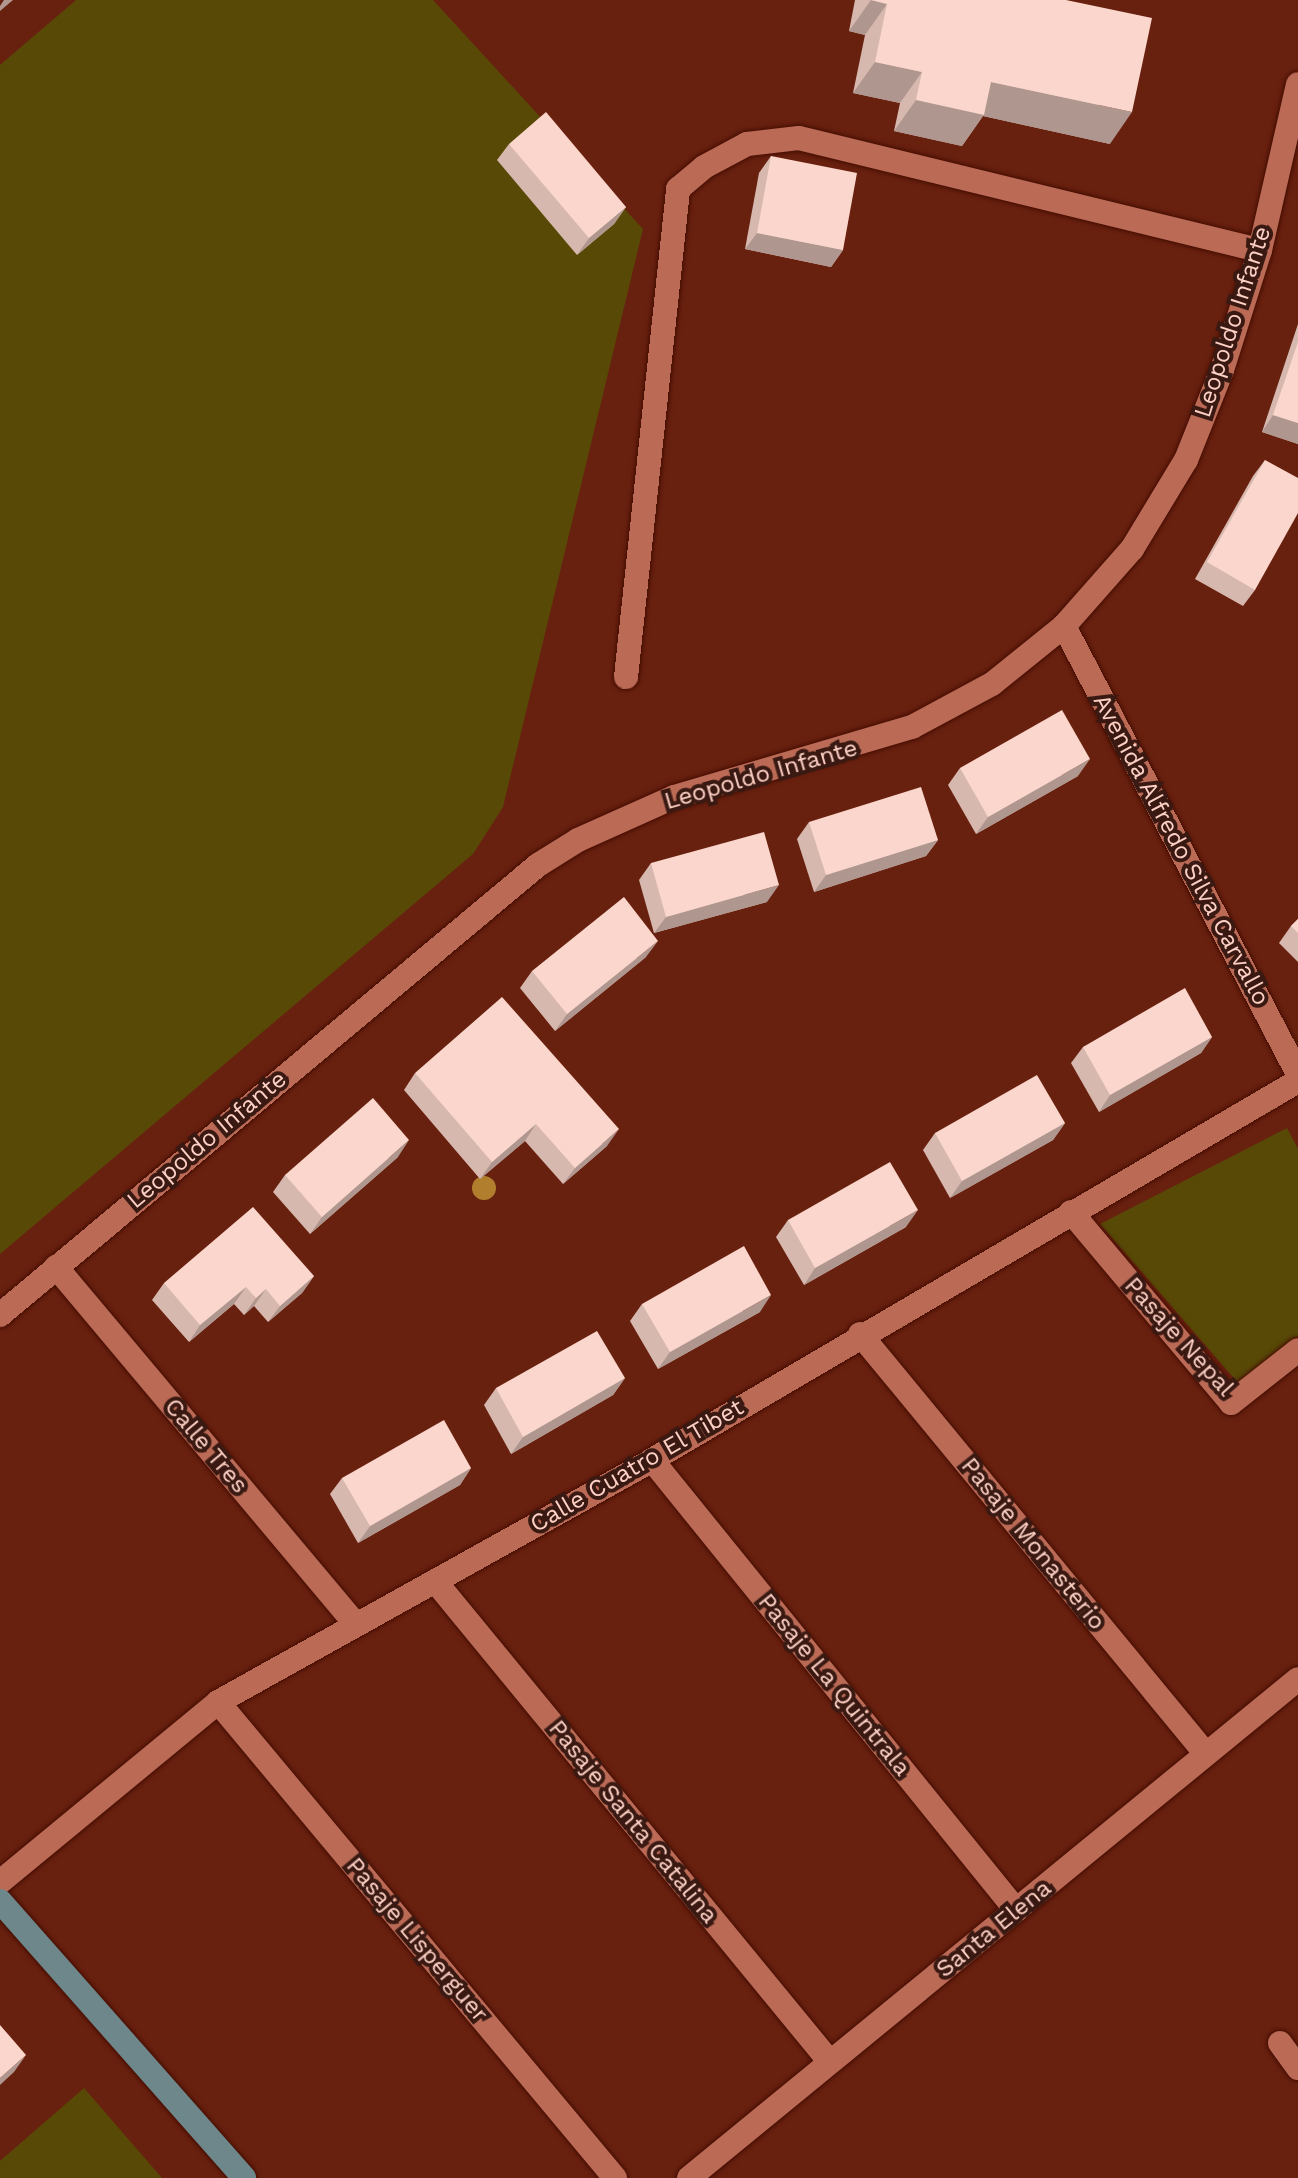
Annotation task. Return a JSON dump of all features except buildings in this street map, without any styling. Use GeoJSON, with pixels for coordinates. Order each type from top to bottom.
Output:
{"type":"FeatureCollection","features":[{"type":"Feature","properties":{"kind":"main road"},"geometry":{"type":"LineString","coordinates":[[0,1901],[244,2178]]}},
{"type":"Feature","properties":{"kind":"street","name":"Leopoldo Infante"},"geometry":{"type":"LineString","coordinates":[[0,1315],[538,865],[578,840],[674,797],[912,727],[992,684],[1064,626],[1132,549],[1186,460],[1222,370],[1260,250],[1298,84]]}},
{"type":"Feature","properties":{"kind":"street"},"geometry":{"type":"LineString","coordinates":[[626,677],[678,189],[704,167],[747,144],[799,138],[1260,250]]}},
{"type":"Feature","properties":{"kind":"street","name":"Avenida Alfredo Silva Carvallo"},"geometry":{"type":"LineString","coordinates":[[1064,626],[1298,1074]]}},
{"type":"Feature","properties":{"kind":"street","name":"Calle Cuatro El Tibet"},"geometry":{"type":"LineString","coordinates":[[0,1882],[218,1702],[652,1460],[860,1334],[1298,1081]]}},
{"type":"Feature","properties":{"kind":"street","name":"Pasaje Nepal"},"geometry":{"type":"LineString","coordinates":[[1071,1212],[1231,1403],[1298,1350]]}},
{"type":"Feature","properties":{"kind":"street","name":"Calle Tres"},"geometry":{"type":"LineString","coordinates":[[56,1267],[356,1624]]}},
{"type":"Feature","properties":{"kind":"street","name":"Pasaje Monasterio"},"geometry":{"type":"LineString","coordinates":[[860,1334],[1206,1754]]}},
{"type":"Feature","properties":{"kind":"street","name":"Pasaje La Quintrala"},"geometry":{"type":"LineString","coordinates":[[652,1460],[1016,1910]]}},
{"type":"Feature","properties":{"kind":"street","name":"Pasaje Santa Catalina"},"geometry":{"type":"LineString","coordinates":[[435,1581],[830,2062]]}},
{"type":"Feature","properties":{"kind":"street","name":"Santa Elena"},"geometry":{"type":"LineString","coordinates":[[689,2178],[1298,1679]]}},
{"type":"Feature","properties":{"kind":"street","name":"Pasaje Lisperguer"},"geometry":{"type":"LineString","coordinates":[[218,1702],[615,2178]]}},
{"type":"Feature","properties":{"kind":"street"},"geometry":{"type":"LineString","coordinates":[[1280,2043],[1298,2068]]}},
{"type":"Feature","properties":{"kind":"shaded area"},"geometry":{"type":"Polygon","coordinates":[[[76,0],[433,0],[643,229],[503,807],[473,854],[0,1254],[0,65],[76,0]]]}},
{"type":"Feature","properties":{"kind":"shaded area"},"geometry":{"type":"Polygon","coordinates":[[[1287,1128],[1298,1149],[1298,1336],[1239,1384],[1100,1224],[1287,1128]]]}},
{"type":"Feature","properties":{"kind":"shaded area"},"geometry":{"type":"Polygon","coordinates":[[[84,2088],[162,2178],[0,2178],[0,2161],[84,2088]]]}}]}
